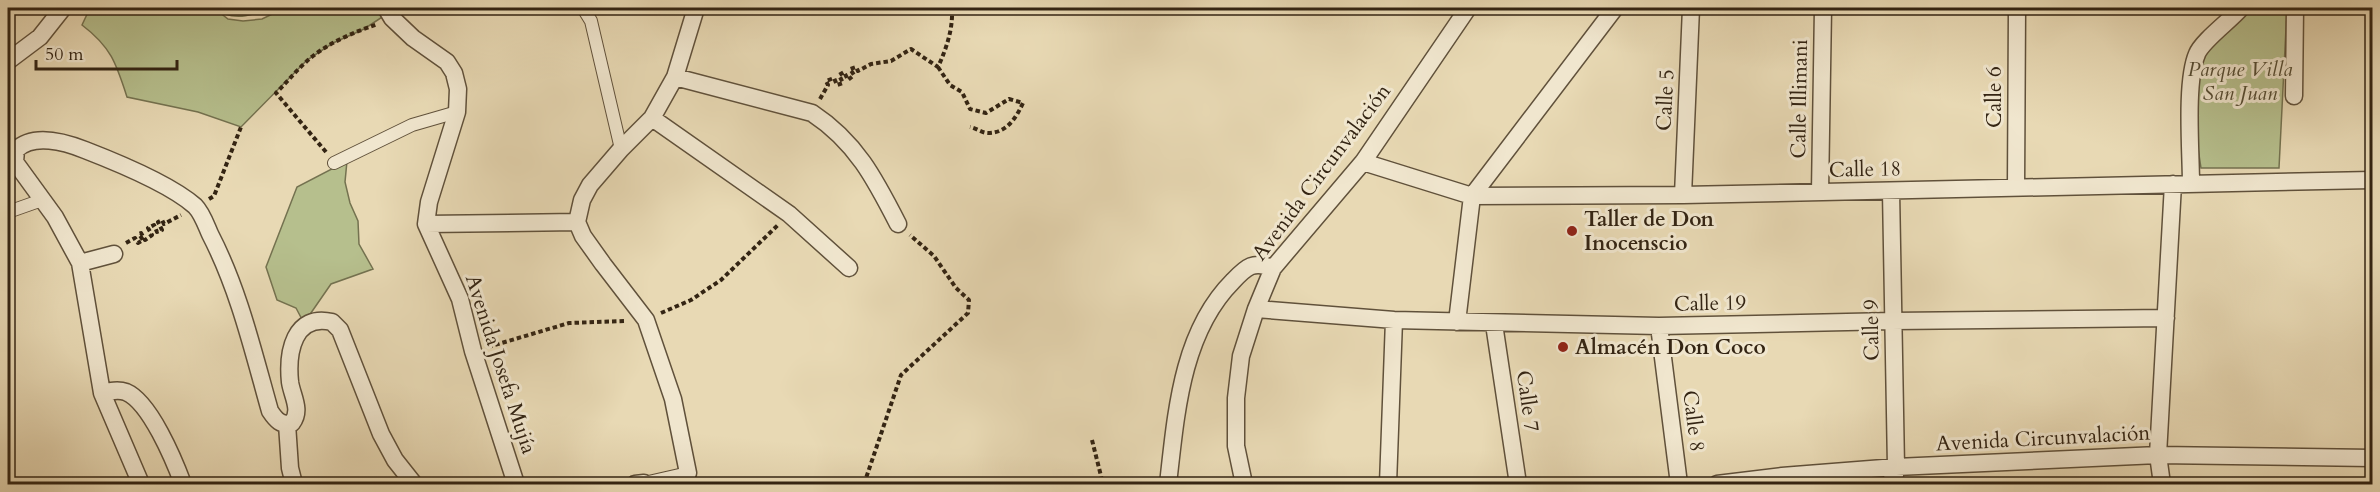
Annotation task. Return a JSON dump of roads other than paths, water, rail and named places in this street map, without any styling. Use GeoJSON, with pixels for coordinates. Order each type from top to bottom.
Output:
{"type":"FeatureCollection","features":[{"type":"Feature","properties":{"kind":"street"},"geometry":{"type":"LineString","coordinates":[[8,61],[40,37],[63,8]]}},
{"type":"Feature","properties":{"kind":"street"},"geometry":{"type":"LineString","coordinates":[[583,8],[591,21],[621,149]]}},
{"type":"Feature","properties":{"kind":"street"},"geometry":{"type":"LineString","coordinates":[[640,484],[688,473],[673,399],[646,320],[596,255],[577,222],[582,200],[590,185],[652,118],[675,77],[696,8]]}},
{"type":"Feature","properties":{"kind":"street","name":"Avenida Circunvalación"},"geometry":{"type":"LineString","coordinates":[[1244,484],[1236,446],[1236,398],[1241,356],[1256,309],[1273,268],[1364,162],[1468,8]]}},
{"type":"Feature","properties":{"kind":"street"},"geometry":{"type":"LineString","coordinates":[[1457,322],[1473,196],[1615,8]]}},
{"type":"Feature","properties":{"kind":"street","name":"Calle 5"},"geometry":{"type":"LineString","coordinates":[[1683,195],[1691,8]]}},
{"type":"Feature","properties":{"kind":"street","name":"Calle Illimani"},"geometry":{"type":"LineString","coordinates":[[1820,192],[1823,8]]}},
{"type":"Feature","properties":{"kind":"street","name":"Calle 6"},"geometry":{"type":"LineString","coordinates":[[2016,187],[2017,8]]}},
{"type":"Feature","properties":{"kind":"street"},"geometry":{"type":"LineString","coordinates":[[2191,184],[2190,115],[2193,69],[2197,53],[2241,8]]}},
{"type":"Feature","properties":{"kind":"street"},"geometry":{"type":"LineString","coordinates":[[2294,96],[2295,8]]}},
{"type":"Feature","properties":{"kind":"street"},"geometry":{"type":"LineString","coordinates":[[389,13],[413,38],[447,62],[454,73],[458,89],[457,112],[429,202],[426,224],[577,222]]}},
{"type":"Feature","properties":{"kind":"street"},"geometry":{"type":"LineString","coordinates":[[675,77],[812,113],[827,123],[847,142],[871,171],[898,224]]}},
{"type":"Feature","properties":{"kind":"street"},"geometry":{"type":"LineString","coordinates":[[334,164],[412,125],[457,112]]}},
{"type":"Feature","properties":{"kind":"street"},"geometry":{"type":"LineString","coordinates":[[652,118],[789,214],[849,268]]}},
{"type":"Feature","properties":{"kind":"street"},"geometry":{"type":"LineString","coordinates":[[141,484],[102,393],[80,262],[55,217],[15,162],[12,147],[34,141],[60,142],[73,146],[162,185],[196,207],[220,254],[242,310],[270,411],[276,420],[287,424],[292,423],[297,413],[290,382],[291,354],[296,335],[306,324],[314,320],[332,322],[340,330],[381,434],[395,460],[414,484]]}},
{"type":"Feature","properties":{"kind":"street","name":"Calle 18"},"geometry":{"type":"LineString","coordinates":[[1364,162],[1473,196],[1683,195],[2373,180]]}},
{"type":"Feature","properties":{"kind":"street"},"geometry":{"type":"LineString","coordinates":[[2162,484],[2158,455],[2173,184]]}},
{"type":"Feature","properties":{"kind":"street","name":"Calle 9"},"geometry":{"type":"LineString","coordinates":[[1891,191],[1896,467]]}},
{"type":"Feature","properties":{"kind":"street"},"geometry":{"type":"LineString","coordinates":[[8,212],[42,200]]}},
{"type":"Feature","properties":{"kind":"street","name":"Avenida Josefa Mujía"},"geometry":{"type":"LineString","coordinates":[[426,224],[460,299],[473,351],[516,484]]}},
{"type":"Feature","properties":{"kind":"street"},"geometry":{"type":"LineString","coordinates":[[80,262],[114,254]]}},
{"type":"Feature","properties":{"kind":"street"},"geometry":{"type":"LineString","coordinates":[[1168,484],[1185,370],[1197,332],[1222,292],[1244,269],[1261,264],[1273,268]]}},
{"type":"Feature","properties":{"kind":"street","name":"Calle 19"},"geometry":{"type":"LineString","coordinates":[[1256,309],[1394,320],[1659,326],[2166,318]]}},
{"type":"Feature","properties":{"kind":"street"},"geometry":{"type":"LineString","coordinates":[[1388,484],[1394,320]]}},
{"type":"Feature","properties":{"kind":"street","name":"Calle 7"},"geometry":{"type":"LineString","coordinates":[[1494,324],[1518,484]]}},
{"type":"Feature","properties":{"kind":"street","name":"Calle 8"},"geometry":{"type":"LineString","coordinates":[[1659,326],[1679,484]]}},
{"type":"Feature","properties":{"kind":"street"},"geometry":{"type":"LineString","coordinates":[[102,393],[123,391],[132,395],[140,403],[159,429],[183,484]]}},
{"type":"Feature","properties":{"kind":"street"},"geometry":{"type":"LineString","coordinates":[[287,424],[290,468],[294,484]]}},
{"type":"Feature","properties":{"kind":"street","name":"Avenida Circunvalación"},"geometry":{"type":"LineString","coordinates":[[1717,484],[1782,476],[1896,467],[2158,455],[2373,458]]}},
{"type":"Feature","properties":{"kind":"street"},"geometry":{"type":"LineString","coordinates":[[1889,484],[1895,475],[1896,467]]}},
{"type":"Feature","properties":{"kind":"place","name":"Taller de Don Inocenscio"},"geometry":{"type":"Point","coordinates":[1572,231]}},
{"type":"Feature","properties":{"kind":"place","name":"Almacén Don Coco"},"geometry":{"type":"Point","coordinates":[1563,347]}},
{"type":"Feature","properties":{"kind":"park label","name":"Parque Villa San Juan"},"geometry":{"type":"Point","coordinates":[2240,81]}}]}
